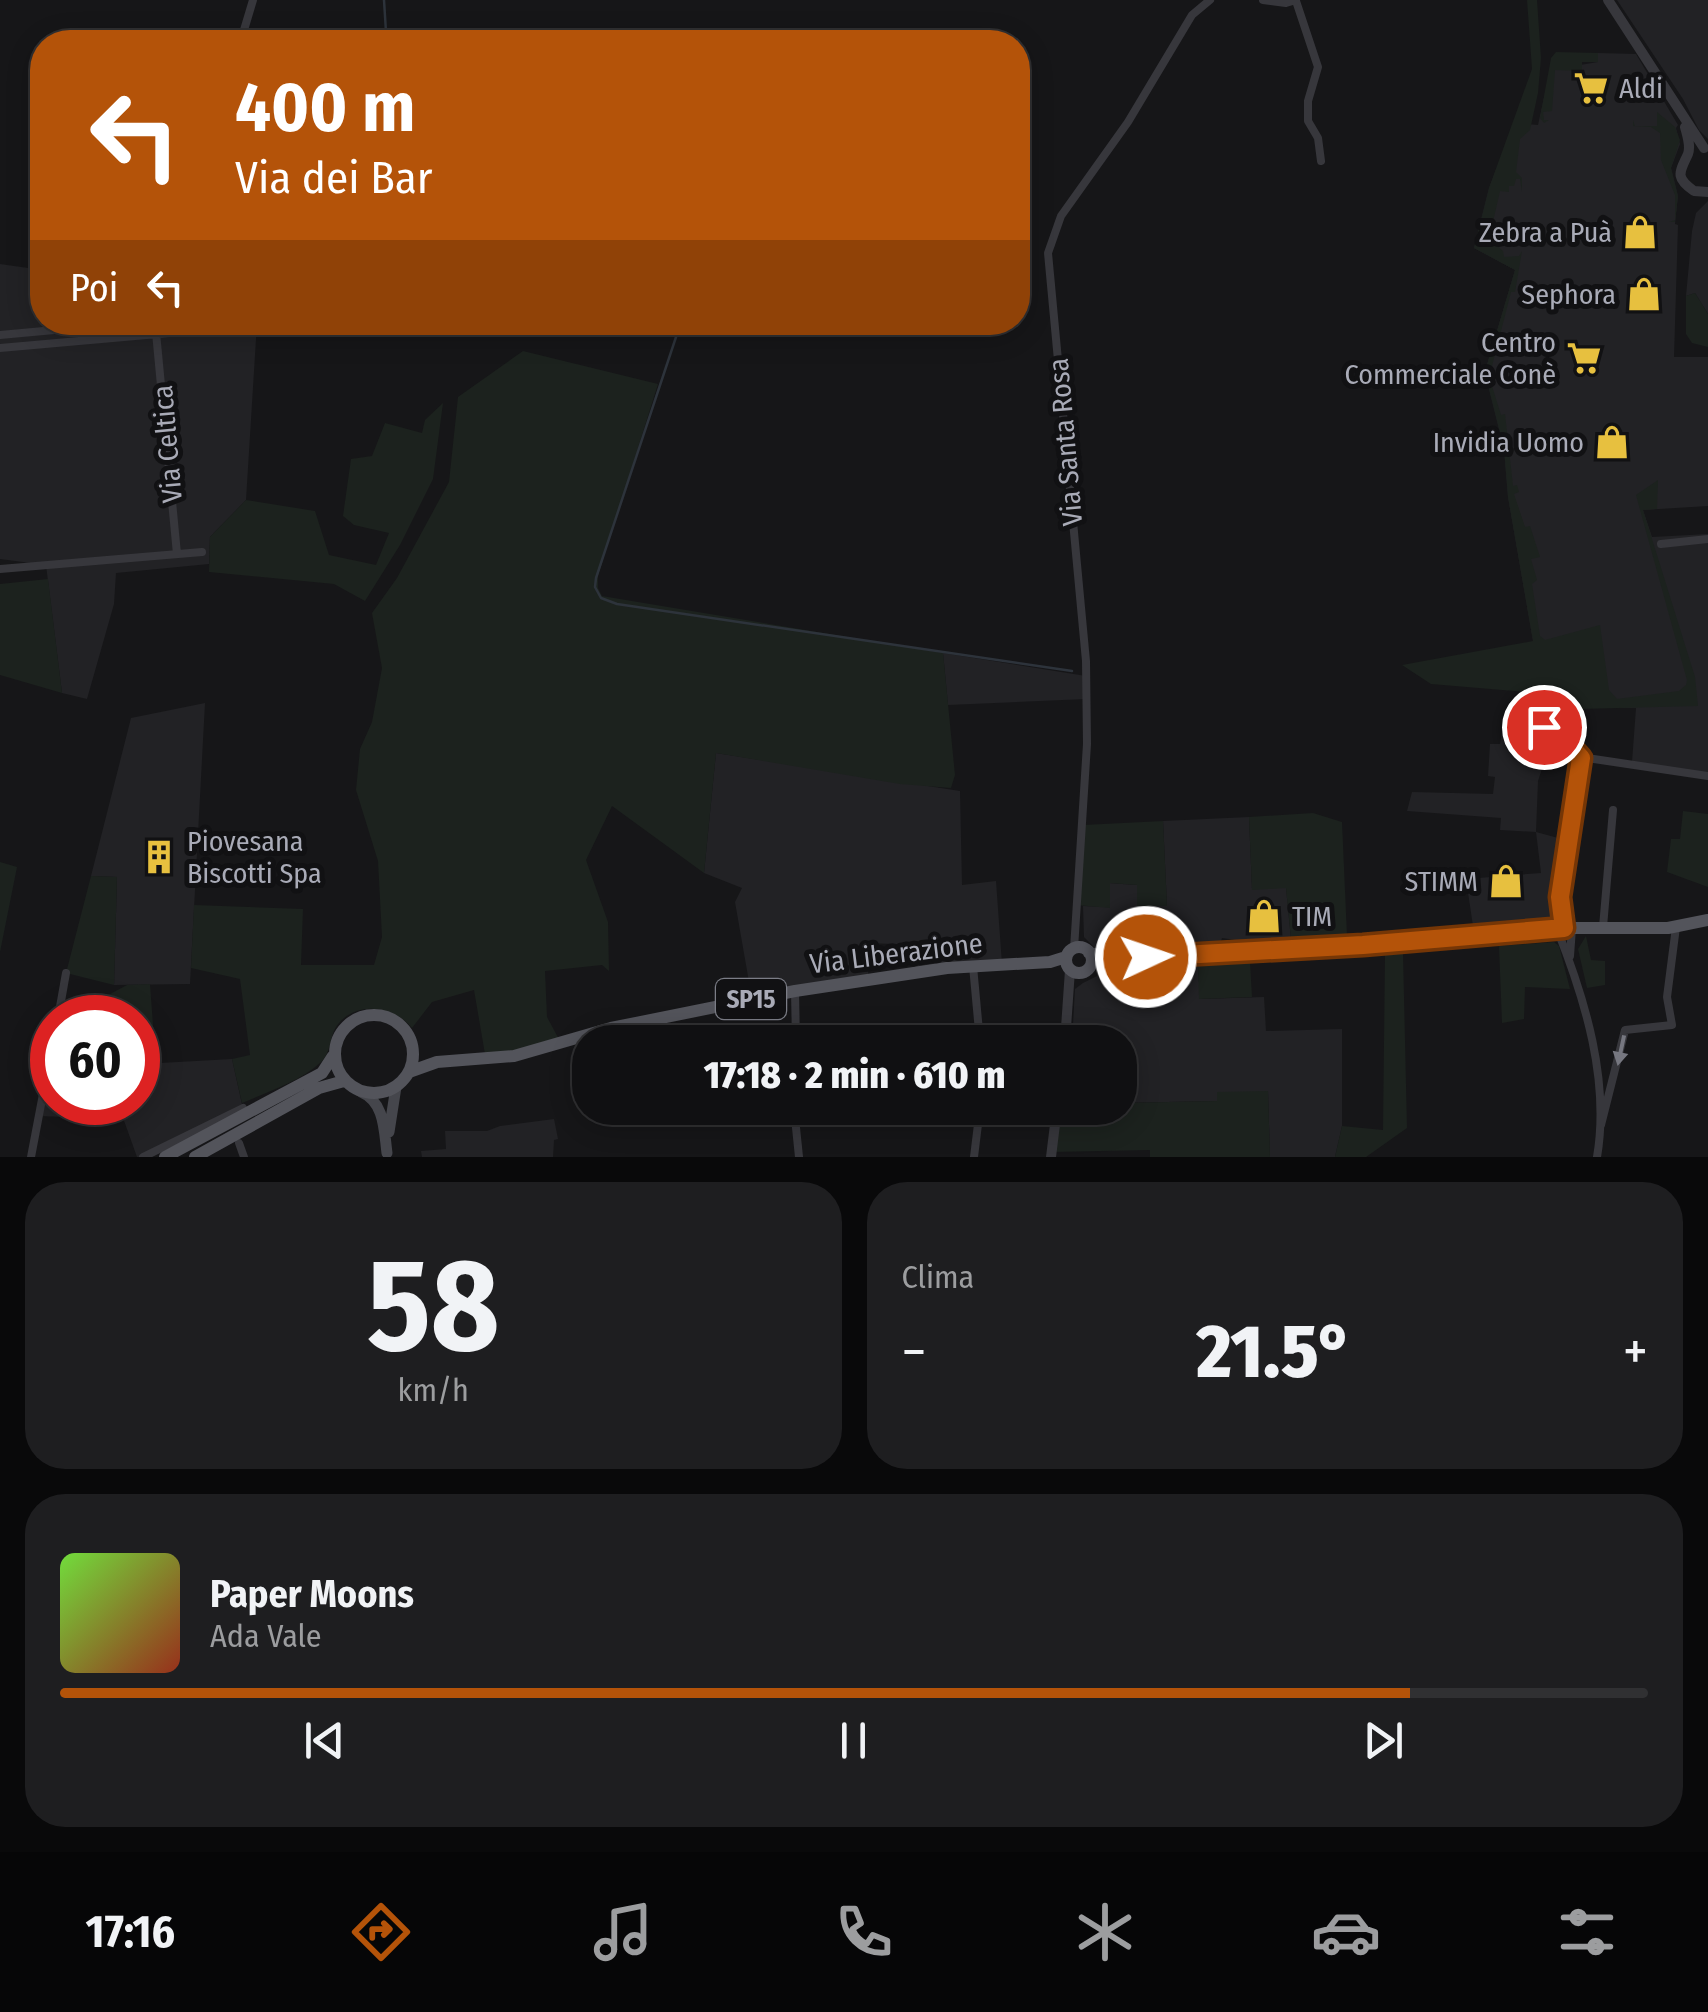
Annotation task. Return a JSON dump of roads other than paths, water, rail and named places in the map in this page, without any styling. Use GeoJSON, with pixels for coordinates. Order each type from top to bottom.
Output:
{"type":"FeatureCollection","features":[{"type":"Feature","properties":{"kind":"main road","name":"SP15"},"geometry":{"type":"LineString","coordinates":[[1074,962],[1363,945],[1561,928],[1676,927],[1708,920]]}},
{"type":"Feature","properties":{"kind":"main road","name":"Via Liberazione"},"geometry":{"type":"LineString","coordinates":[[637,1025],[795,991],[974,966],[1074,962]]}},
{"type":"Feature","properties":{"kind":"main road","name":"SP15"},"geometry":{"type":"LineString","coordinates":[[165,1157],[322,1073],[348,1024],[368,1015],[379,1015],[400,1024],[412,1044]]}},
{"type":"Feature","properties":{"kind":"main road","name":"Via Liberazione"},"geometry":{"type":"LineString","coordinates":[[409,1072],[424,1064],[514,1056],[572,1043]]}},
{"type":"Feature","properties":{"kind":"main road","name":"Via Liberazione"},"geometry":{"type":"LineString","coordinates":[[412,1044],[454,1060]]}},
{"type":"Feature","properties":{"kind":"main road"},"geometry":{"type":"LineString","coordinates":[[361,1092],[385,1092],[396,1087],[409,1072],[412,1044]]}},
{"type":"Feature","properties":{"kind":"main road"},"geometry":{"type":"LineString","coordinates":[[334,1054],[344,1080],[374,1100],[380,1112],[387,1155]]}},
{"type":"Feature","properties":{"kind":"main road"},"geometry":{"type":"LineString","coordinates":[[194,1157],[319,1088],[344,1080]]}},
{"type":"Feature","properties":{"kind":"main road"},"geometry":{"type":"LineString","coordinates":[[387,1155],[396,1087]]}},
{"type":"Feature","properties":{"kind":"street"},"geometry":{"type":"LineString","coordinates":[[244,30],[253,0]]}},
{"type":"Feature","properties":{"kind":"street","name":"Via Santa Rosa"},"geometry":{"type":"LineString","coordinates":[[1074,962],[1087,744],[1086,661],[1048,253],[1061,216],[1128,122],[1192,15],[1210,0]]}},
{"type":"Feature","properties":{"kind":"street"},"geometry":{"type":"LineString","coordinates":[[1263,0],[1296,0],[1318,67],[1308,101],[1308,121],[1318,138],[1321,161]]}},
{"type":"Feature","properties":{"kind":"street"},"geometry":{"type":"LineString","coordinates":[[1608,0],[1706,149],[1688,154],[1680,166],[1683,182],[1694,191],[1708,192]]}},
{"type":"Feature","properties":{"kind":"street"},"geometry":{"type":"LineString","coordinates":[[1682,116],[1688,154]]}},
{"type":"Feature","properties":{"kind":"street"},"geometry":{"type":"LineString","coordinates":[[30,332],[1,335],[1,348],[145,335]]}},
{"type":"Feature","properties":{"kind":"street","name":"Via Celtica"},"geometry":{"type":"LineString","coordinates":[[156,335],[177,554]]}},
{"type":"Feature","properties":{"kind":"street"},"geometry":{"type":"LineString","coordinates":[[1661,544],[1708,539]]}},
{"type":"Feature","properties":{"kind":"street"},"geometry":{"type":"LineString","coordinates":[[0,569],[202,552]]}},
{"type":"Feature","properties":{"kind":"street"},"geometry":{"type":"LineString","coordinates":[[1544,727],[1550,741],[1572,748],[1581,758],[1708,776]]}},
{"type":"Feature","properties":{"kind":"street"},"geometry":{"type":"LineString","coordinates":[[1581,758],[1560,897],[1561,928],[1598,1068],[1598,1157]]}},
{"type":"Feature","properties":{"kind":"street"},"geometry":{"type":"LineString","coordinates":[[1603,928],[1614,810]]}},
{"type":"Feature","properties":{"kind":"street"},"geometry":{"type":"LineString","coordinates":[[1560,897],[1561,928],[1569,965]]}},
{"type":"Feature","properties":{"kind":"street"},"geometry":{"type":"LineString","coordinates":[[1601,1125],[1625,1030],[1672,1025],[1666,997],[1676,927]]}},
{"type":"Feature","properties":{"kind":"street"},"geometry":{"type":"LineString","coordinates":[[1067,1025],[1074,962]]}},
{"type":"Feature","properties":{"kind":"street"},"geometry":{"type":"LineString","coordinates":[[974,966],[979,1025]]}},
{"type":"Feature","properties":{"kind":"street"},"geometry":{"type":"LineString","coordinates":[[62,995],[66,973]]}},
{"type":"Feature","properties":{"kind":"street"},"geometry":{"type":"LineString","coordinates":[[795,991],[796,1025]]}},
{"type":"Feature","properties":{"kind":"street"},"geometry":{"type":"LineString","coordinates":[[650,1021],[651,1025]]}},
{"type":"Feature","properties":{"kind":"street"},"geometry":{"type":"LineString","coordinates":[[143,1157],[242,1109],[285,1094]]}},
{"type":"Feature","properties":{"kind":"street"},"geometry":{"type":"LineString","coordinates":[[31,1157],[37,1125]]}},
{"type":"Feature","properties":{"kind":"street"},"geometry":{"type":"LineString","coordinates":[[795,1125],[798,1157]]}},
{"type":"Feature","properties":{"kind":"street"},"geometry":{"type":"LineString","coordinates":[[974,1157],[978,1125]]}},
{"type":"Feature","properties":{"kind":"street"},"geometry":{"type":"LineString","coordinates":[[1051,1157],[1054,1125]]}},
{"type":"Feature","properties":{"kind":"street"},"geometry":{"type":"LineString","coordinates":[[239,1143],[244,1157]]}},
{"type":"Feature","properties":{"kind":"waterway"},"geometry":{"type":"LineString","coordinates":[[384,0],[386,30]]}},
{"type":"Feature","properties":{"kind":"waterway"},"geometry":{"type":"LineString","coordinates":[[677,335],[596,578],[595,587],[601,598],[617,604],[1072,671]]}},
{"type":"Feature","properties":{"kind":"place","name":"Aldi"},"geometry":{"type":"Point","coordinates":[1591,88]}},
{"type":"Feature","properties":{"kind":"place","name":"Zebra a Puà"},"geometry":{"type":"Point","coordinates":[1640,232]}},
{"type":"Feature","properties":{"kind":"place","name":"Sephora"},"geometry":{"type":"Point","coordinates":[1644,294]}},
{"type":"Feature","properties":{"kind":"place","name":"Centro Commerciale Conè"},"geometry":{"type":"Point","coordinates":[1584,358]}},
{"type":"Feature","properties":{"kind":"place","name":"Invidia Uomo"},"geometry":{"type":"Point","coordinates":[1612,442]}},
{"type":"Feature","properties":{"kind":"place","name":"Piovesana Biscotti Spa"},"geometry":{"type":"Point","coordinates":[159,857]}},
{"type":"Feature","properties":{"kind":"place","name":"STIMM"},"geometry":{"type":"Point","coordinates":[1506,881]}},
{"type":"Feature","properties":{"kind":"place","name":"TIM"},"geometry":{"type":"Point","coordinates":[1264,916]}}]}
